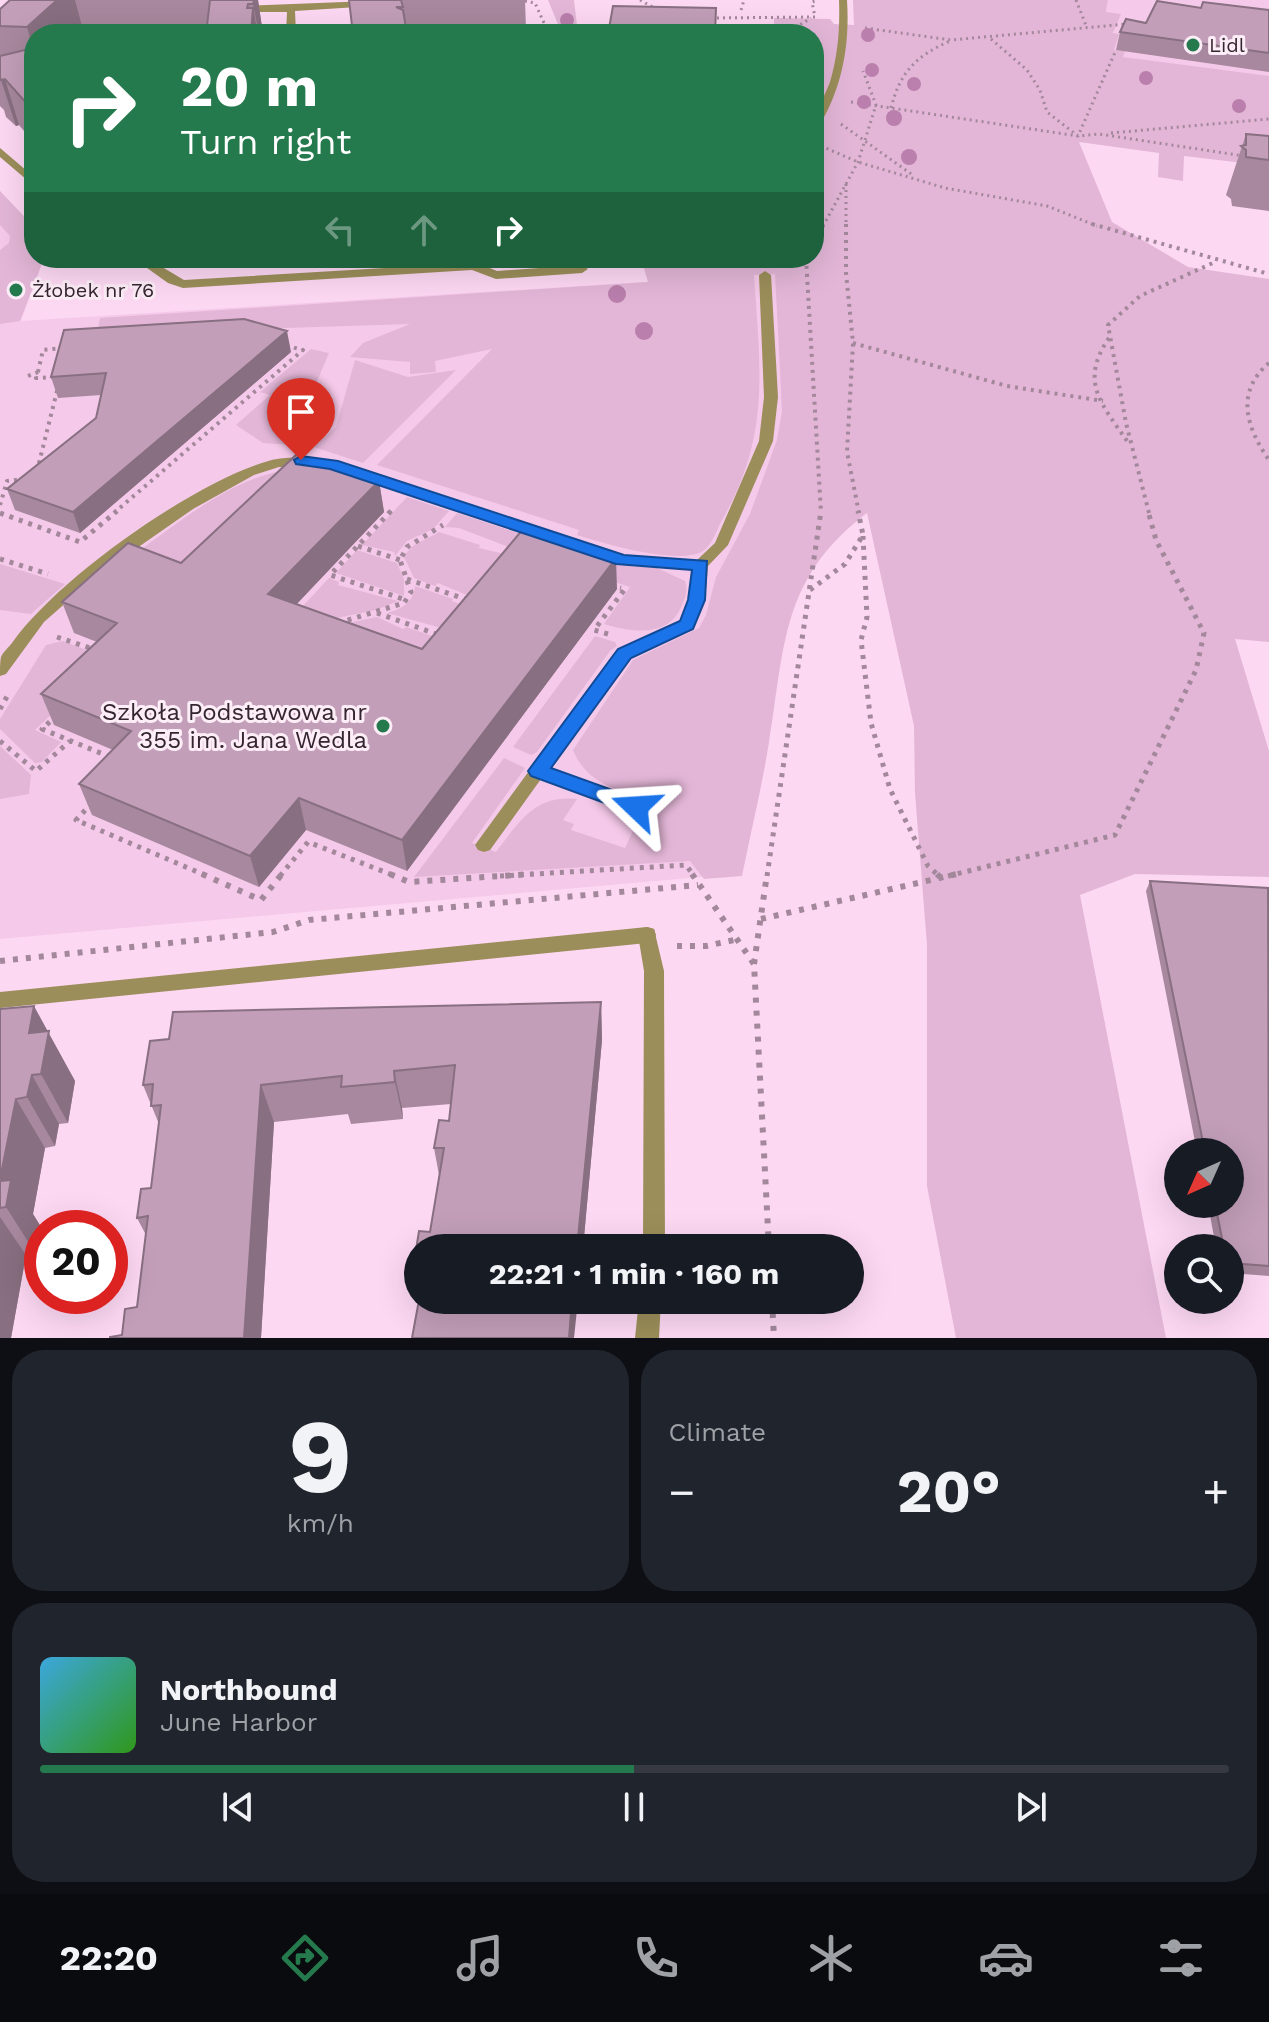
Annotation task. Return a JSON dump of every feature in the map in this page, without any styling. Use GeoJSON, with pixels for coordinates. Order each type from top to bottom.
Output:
{"type":"FeatureCollection","features":[{"type":"Feature","properties":{"kind":"street"},"geometry":{"type":"LineString","coordinates":[[824,111],[831,99],[845,24],[843,0]]}},
{"type":"Feature","properties":{"kind":"street"},"geometry":{"type":"LineString","coordinates":[[230,9],[387,3]]}},
{"type":"Feature","properties":{"kind":"street"},"geometry":{"type":"LineString","coordinates":[[291,9],[291,24]]}},
{"type":"Feature","properties":{"kind":"street"},"geometry":{"type":"LineString","coordinates":[[0,151],[24,174]]}},
{"type":"Feature","properties":{"kind":"street"},"geometry":{"type":"LineString","coordinates":[[154,268],[183,284],[395,268]]}},
{"type":"Feature","properties":{"kind":"street"},"geometry":{"type":"LineString","coordinates":[[485,268],[496,275],[582,269]]}},
{"type":"Feature","properties":{"kind":"street"},"geometry":{"type":"LineString","coordinates":[[484,845],[624,653],[687,624],[697,600],[701,565],[721,545],[766,441],[771,397],[765,275]]}},
{"type":"Feature","properties":{"kind":"street"},"geometry":{"type":"LineString","coordinates":[[0,670],[45,612],[163,523],[232,479],[269,464],[301,460],[332,464],[622,560],[701,565]]}},
{"type":"Feature","properties":{"kind":"street"},"geometry":{"type":"LineString","coordinates":[[538,771],[636,807]]}},
{"type":"Feature","properties":{"kind":"street"},"geometry":{"type":"LineString","coordinates":[[0,1000],[648,939],[654,971],[654,1234]]}},
{"type":"Feature","properties":{"kind":"street"},"geometry":{"type":"LineString","coordinates":[[647,1338],[649,1314]]}},
{"type":"Feature","properties":{"kind":"path"},"geometry":{"type":"LineString","coordinates":[[515,0],[534,1],[544,24]]}},
{"type":"Feature","properties":{"kind":"path"},"geometry":{"type":"LineString","coordinates":[[640,0],[658,10]]}},
{"type":"Feature","properties":{"kind":"path"},"geometry":{"type":"LineString","coordinates":[[741,10],[744,0]]}},
{"type":"Feature","properties":{"kind":"path"},"geometry":{"type":"LineString","coordinates":[[805,0],[819,0]]}},
{"type":"Feature","properties":{"kind":"path"},"geometry":{"type":"LineString","coordinates":[[1076,0],[1087,28]]}},
{"type":"Feature","properties":{"kind":"path"},"geometry":{"type":"LineString","coordinates":[[812,2],[815,17]]}},
{"type":"Feature","properties":{"kind":"path"},"geometry":{"type":"LineString","coordinates":[[702,19],[815,17]]}},
{"type":"Feature","properties":{"kind":"path"},"geometry":{"type":"LineString","coordinates":[[796,24],[815,17]]}},
{"type":"Feature","properties":{"kind":"path"},"geometry":{"type":"LineString","coordinates":[[824,224],[858,162],[876,105],[845,24],[951,40],[1127,24]]}},
{"type":"Feature","properties":{"kind":"path"},"geometry":{"type":"LineString","coordinates":[[990,38],[1027,70],[1045,101],[1047,112],[1078,136]]}},
{"type":"Feature","properties":{"kind":"path"},"geometry":{"type":"LineString","coordinates":[[891,108],[904,69],[923,53],[951,40]]}},
{"type":"Feature","properties":{"kind":"path"},"geometry":{"type":"LineString","coordinates":[[1078,136],[1116,50]]}},
{"type":"Feature","properties":{"kind":"path"},"geometry":{"type":"LineString","coordinates":[[831,99],[1078,136],[1269,119]]}},
{"type":"Feature","properties":{"kind":"path"},"geometry":{"type":"LineString","coordinates":[[824,111],[922,181]]}},
{"type":"Feature","properties":{"kind":"path"},"geometry":{"type":"LineString","coordinates":[[1099,134],[1254,157]]}},
{"type":"Feature","properties":{"kind":"path"},"geometry":{"type":"LineString","coordinates":[[824,148],[858,162],[922,181],[1047,206],[1109,231],[1215,262],[1269,274]]}},
{"type":"Feature","properties":{"kind":"path"},"geometry":{"type":"LineString","coordinates":[[846,184],[846,273],[853,343],[847,452],[863,535],[867,617],[861,640],[871,723],[890,789],[928,866],[940,877]]}},
{"type":"Feature","properties":{"kind":"path"},"geometry":{"type":"LineString","coordinates":[[761,919],[1115,835],[1196,670],[1204,633],[1156,540],[1132,449],[1108,325],[1140,296],[1215,262]]}},
{"type":"Feature","properties":{"kind":"path"},"geometry":{"type":"LineString","coordinates":[[768,1234],[754,964],[821,512],[807,268]]}},
{"type":"Feature","properties":{"kind":"path"},"geometry":{"type":"LineString","coordinates":[[1110,337],[1094,357],[1091,379],[1132,449]]}},
{"type":"Feature","properties":{"kind":"path"},"geometry":{"type":"LineString","coordinates":[[73,348],[43,350],[36,378],[60,377],[35,478],[7,481],[0,508],[80,542],[303,350],[278,343]]}},
{"type":"Feature","properties":{"kind":"path"},"geometry":{"type":"LineString","coordinates":[[853,343],[1007,386],[1103,401]]}},
{"type":"Feature","properties":{"kind":"path"},"geometry":{"type":"LineString","coordinates":[[1269,363],[1253,380],[1245,400],[1245,417],[1269,460]]}},
{"type":"Feature","properties":{"kind":"path"},"geometry":{"type":"LineString","coordinates":[[28,376],[29,373],[38,372]]}},
{"type":"Feature","properties":{"kind":"path"},"geometry":{"type":"LineString","coordinates":[[406,600],[330,575],[410,490]]}},
{"type":"Feature","properties":{"kind":"path"},"geometry":{"type":"LineString","coordinates":[[375,506],[390,511]]}},
{"type":"Feature","properties":{"kind":"path"},"geometry":{"type":"LineString","coordinates":[[331,627],[346,619],[377,613],[406,600],[411,592],[400,560],[407,547],[440,528],[459,506]]}},
{"type":"Feature","properties":{"kind":"path"},"geometry":{"type":"LineString","coordinates":[[440,528],[455,533]]}},
{"type":"Feature","properties":{"kind":"path"},"geometry":{"type":"LineString","coordinates":[[809,591],[845,564],[863,535]]}},
{"type":"Feature","properties":{"kind":"path"},"geometry":{"type":"LineString","coordinates":[[358,546],[400,560]]}},
{"type":"Feature","properties":{"kind":"path"},"geometry":{"type":"LineString","coordinates":[[407,579],[471,601]]}},
{"type":"Feature","properties":{"kind":"path"},"geometry":{"type":"LineString","coordinates":[[610,585],[625,589],[594,630],[641,644]]}},
{"type":"Feature","properties":{"kind":"path"},"geometry":{"type":"LineString","coordinates":[[377,613],[442,636]]}},
{"type":"Feature","properties":{"kind":"path"},"geometry":{"type":"LineString","coordinates":[[49,633],[104,653]]}},
{"type":"Feature","properties":{"kind":"path"},"geometry":{"type":"LineString","coordinates":[[0,709],[14,684]]}},
{"type":"Feature","properties":{"kind":"path"},"geometry":{"type":"LineString","coordinates":[[64,709],[42,729],[117,760]]}},
{"type":"Feature","properties":{"kind":"path"},"geometry":{"type":"LineString","coordinates":[[0,741],[36,771],[70,741]]}},
{"type":"Feature","properties":{"kind":"path"},"geometry":{"type":"LineString","coordinates":[[97,798],[76,820],[261,900],[308,842],[409,882],[686,865],[754,964]]}},
{"type":"Feature","properties":{"kind":"path"},"geometry":{"type":"LineString","coordinates":[[0,961],[273,932],[309,920],[699,885]]}},
{"type":"Feature","properties":{"kind":"path"},"geometry":{"type":"LineString","coordinates":[[648,939],[706,946],[739,939]]}},
{"type":"Feature","properties":{"kind":"path"},"geometry":{"type":"LineString","coordinates":[[773,1314],[774,1338]]}},
{"type":"Feature","properties":{"kind":"shaded area"},"geometry":{"type":"Polygon","coordinates":[[[548,0],[574,0],[577,24],[558,24],[548,0]]]}},
{"type":"Feature","properties":{"kind":"shaded area"},"geometry":{"type":"Polygon","coordinates":[[[853,0],[1108,0],[1106,12],[1121,14],[1113,33],[1119,34],[1114,50],[1125,51],[1123,57],[1269,76],[1269,166],[1184,156],[1183,181],[1158,177],[1159,153],[1079,142],[1112,222],[1188,267],[1269,279],[1269,642],[1235,639],[1269,751],[1269,877],[1135,874],[1080,895],[1166,1338],[956,1338],[927,1186],[927,945],[915,793],[914,726],[867,513],[839,538],[818,563],[802,588],[792,616],[784,644],[766,759],[742,876],[704,879],[690,861],[414,877],[504,758],[525,768],[472,843],[496,852],[529,812],[550,801],[577,799],[563,820],[574,824],[571,830],[625,848],[647,801],[594,777],[573,750],[633,660],[699,628],[706,615],[716,577],[750,514],[777,440],[782,411],[775,274],[754,275],[759,400],[749,459],[712,541],[703,551],[692,555],[659,555],[604,543],[577,535],[579,530],[377,465],[492,349],[435,361],[436,372],[410,374],[410,362],[350,357],[363,343],[410,324],[225,330],[95,343],[100,318],[648,282],[644,268],[824,268],[824,24],[774,24],[774,18],[830,19],[834,24],[854,25],[853,0]]]}},
{"type":"Feature","properties":{"kind":"shaded area"},"geometry":{"type":"Polygon","coordinates":[[[1108,0],[1269,0],[1269,77],[1122,57],[1114,50],[1114,28],[1106,12],[1108,0]]]}},
{"type":"Feature","properties":{"kind":"shaded area","name":"Szkoła Podstawowa nr 355 im. Jana Wedla"},"geometry":{"type":"Polygon","coordinates":[[[0,191],[24,216],[24,268],[40,268],[21,321],[786,273],[798,577],[735,874],[0,939],[0,191]]]}},
{"type":"Feature","properties":{"kind":"shaded area","name":"Żłobek nr 76"},"geometry":{"type":"Polygon","coordinates":[[[0,191],[24,216],[24,268],[40,268],[20,321],[0,324],[0,250],[9,243],[10,236],[0,225],[0,191]]]}},
{"type":"Feature","properties":{"kind":"shaded area"},"geometry":{"type":"Polygon","coordinates":[[[311,349],[329,353],[290,445],[263,443],[236,425],[270,395],[260,392],[311,349]]]}},
{"type":"Feature","properties":{"kind":"shaded area"},"geometry":{"type":"Polygon","coordinates":[[[355,360],[408,377],[456,370],[363,463],[314,447],[336,427],[355,360]]]}},
{"type":"Feature","properties":{"kind":"shaded area"},"geometry":{"type":"Polygon","coordinates":[[[293,469],[188,584],[124,561],[225,492],[270,474],[293,469]]]}},
{"type":"Feature","properties":{"kind":"shaded area"},"geometry":{"type":"Polygon","coordinates":[[[407,497],[449,511],[433,529],[407,541],[395,556],[394,552],[362,545],[407,497]]]}},
{"type":"Feature","properties":{"kind":"shaded area"},"geometry":{"type":"Polygon","coordinates":[[[457,513],[533,538],[522,552],[459,528],[445,527],[457,513]]]}},
{"type":"Feature","properties":{"kind":"shaded area"},"geometry":{"type":"Polygon","coordinates":[[[439,532],[480,545],[479,548],[518,557],[481,601],[438,583],[435,586],[414,578],[404,557],[415,545],[439,532]]]}},
{"type":"Feature","properties":{"kind":"shaded area"},"geometry":{"type":"Polygon","coordinates":[[[541,541],[616,565],[657,568],[685,581],[686,593],[682,605],[676,616],[658,628],[637,630],[604,624],[630,587],[530,554],[541,541]]]}},
{"type":"Feature","properties":{"kind":"shaded area"},"geometry":{"type":"Polygon","coordinates":[[[357,550],[397,563],[404,579],[404,596],[336,573],[357,550]]]}},
{"type":"Feature","properties":{"kind":"shaded area"},"geometry":{"type":"Polygon","coordinates":[[[0,564],[65,584],[31,614],[0,610],[0,564]]]}},
{"type":"Feature","properties":{"kind":"shaded area"},"geometry":{"type":"Polygon","coordinates":[[[329,578],[339,582],[338,585],[398,601],[376,610],[337,618],[321,627],[287,623],[329,578]]]}},
{"type":"Feature","properties":{"kind":"shaded area"},"geometry":{"type":"Polygon","coordinates":[[[415,586],[470,608],[445,629],[387,613],[406,604],[415,586]]]}},
{"type":"Feature","properties":{"kind":"shaded area"},"geometry":{"type":"Polygon","coordinates":[[[377,617],[403,629],[406,627],[447,641],[422,671],[343,624],[377,617]]]}},
{"type":"Feature","properties":{"kind":"shaded area"},"geometry":{"type":"Polygon","coordinates":[[[595,636],[615,642],[617,646],[610,651],[537,752],[531,755],[513,747],[595,636]]]}},
{"type":"Feature","properties":{"kind":"shaded area"},"geometry":{"type":"Polygon","coordinates":[[[63,641],[110,659],[35,730],[61,742],[42,762],[35,763],[0,729],[0,719],[46,645],[63,641]]]}},
{"type":"Feature","properties":{"kind":"shaded area"},"geometry":{"type":"Polygon","coordinates":[[[0,746],[31,775],[29,794],[0,799],[0,746]]]}},
{"type":"Feature","properties":{"kind":"building"},"geometry":{"type":"Polygon","coordinates":[[[10,0],[57,0],[24,27],[0,26],[0,9],[10,0]]]}},
{"type":"Feature","properties":{"kind":"building"},"geometry":{"type":"Polygon","coordinates":[[[210,0],[254,0],[247,8],[253,8],[252,24],[207,24],[210,0]]]}},
{"type":"Feature","properties":{"kind":"building"},"geometry":{"type":"Polygon","coordinates":[[[349,0],[401,0],[403,7],[396,7],[403,10],[405,24],[352,24],[349,0]]]}},
{"type":"Feature","properties":{"kind":"building"},"geometry":{"type":"Polygon","coordinates":[[[1157,1],[1201,8],[1203,2],[1269,10],[1269,53],[1120,32],[1126,19],[1146,23],[1157,1]]]}},
{"type":"Feature","properties":{"kind":"building"},"geometry":{"type":"Polygon","coordinates":[[[613,6],[716,8],[715,24],[610,24],[613,6]]]}},
{"type":"Feature","properties":{"kind":"building"},"geometry":{"type":"Polygon","coordinates":[[[24,50],[24,100],[5,79],[1,80],[0,56],[24,50]]]}},
{"type":"Feature","properties":{"kind":"building"},"geometry":{"type":"Polygon","coordinates":[[[1246,134],[1269,136],[1269,160],[1246,157],[1246,150],[1241,146],[1246,145],[1246,134]]]}},
{"type":"Feature","properties":{"kind":"building"},"geometry":{"type":"Polygon","coordinates":[[[244,319],[287,331],[73,512],[7,489],[96,418],[106,373],[51,377],[64,330],[244,319]]]}},
{"type":"Feature","properties":{"kind":"building"},"geometry":{"type":"Polygon","coordinates":[[[296,455],[379,481],[268,594],[422,649],[524,528],[616,558],[402,840],[299,798],[250,856],[79,784],[131,731],[41,694],[117,623],[62,602],[128,543],[181,563],[296,455]]]}},
{"type":"Feature","properties":{"kind":"building"},"geometry":{"type":"Polygon","coordinates":[[[1150,881],[1268,888],[1269,1266],[1244,1264],[1244,1234],[1221,1234],[1218,1218],[1244,1218],[1244,1138],[1202,1138],[1150,881]]]}},
{"type":"Feature","properties":{"kind":"building"},"geometry":{"type":"Polygon","coordinates":[[[601,1002],[578,1234],[419,1234],[419,1231],[430,1232],[444,1148],[434,1148],[439,1120],[449,1121],[455,1065],[394,1071],[395,1082],[341,1087],[342,1076],[261,1085],[244,1338],[110,1338],[122,1335],[124,1314],[128,1314],[128,1308],[137,1307],[148,1216],[137,1218],[141,1189],[151,1188],[161,1105],[151,1106],[153,1084],[143,1085],[150,1041],[169,1039],[173,1012],[601,1002]]]}},
{"type":"Feature","properties":{"kind":"building"},"geometry":{"type":"Polygon","coordinates":[[[34,1006],[29,1033],[49,1031],[41,1074],[32,1075],[27,1097],[16,1099],[0,1179],[0,1009],[34,1006]]]}},
{"type":"Feature","properties":{"kind":"building"},"geometry":{"type":"Polygon","coordinates":[[[11,1180],[6,1207],[0,1208],[0,1181],[11,1180]]]}},
{"type":"Feature","properties":{"kind":"building"},"geometry":{"type":"Polygon","coordinates":[[[416,1314],[571,1314],[569,1338],[412,1338],[416,1314]]]}},
{"type":"Feature","properties":{"kind":"place","name":"Lidl"},"geometry":{"type":"Point","coordinates":[1193,45]}},
{"type":"Feature","properties":{"kind":"place","name":"Żłobek nr 76"},"geometry":{"type":"Point","coordinates":[16,290]}},
{"type":"Feature","properties":{"kind":"place","name":"Szkoła Podstawowa nr 355 im. Jana Wedla"},"geometry":{"type":"Point","coordinates":[383,726]}},
{"type":"Feature","properties":{"kind":"route"},"geometry":{"type":"LineString","coordinates":[[301,460],[332,464],[622,560],[701,565],[697,600],[687,624],[624,653],[538,771],[636,807]]}}]}
